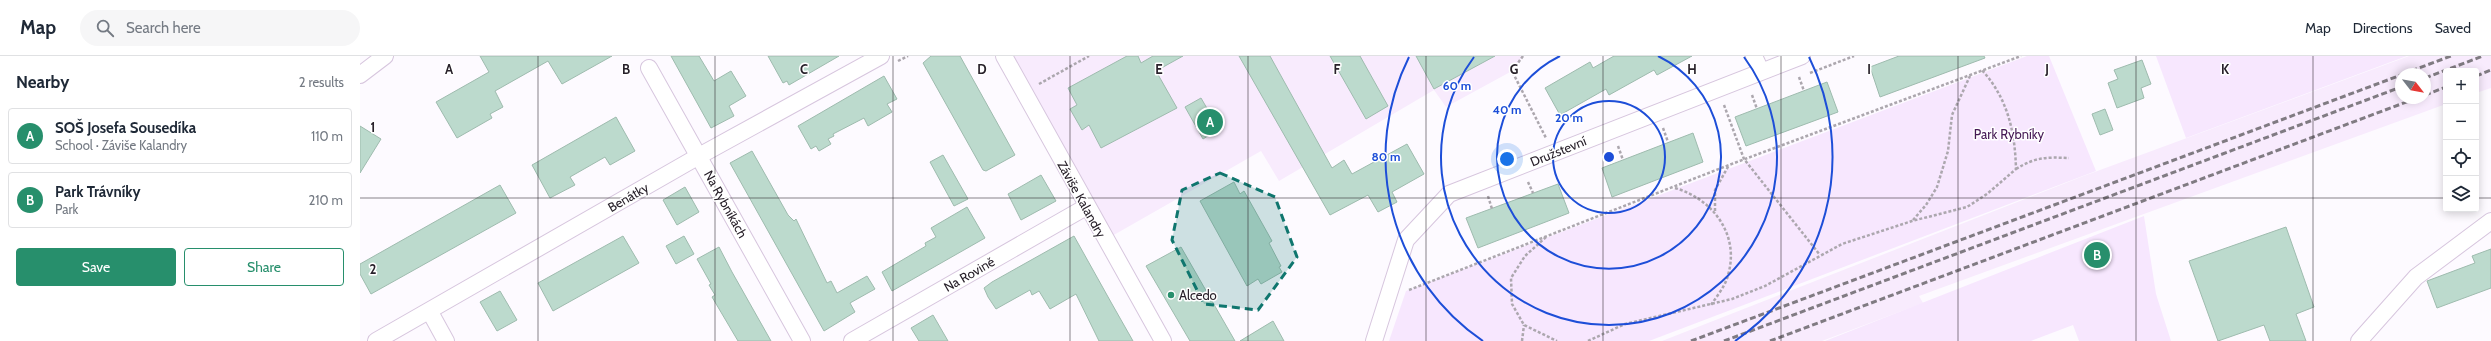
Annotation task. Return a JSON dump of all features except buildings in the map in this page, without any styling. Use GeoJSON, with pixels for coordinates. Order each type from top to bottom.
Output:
{"type":"FeatureCollection","features":[{"type":"Feature","properties":{"kind":"street"},"geometry":{"type":"LineString","coordinates":[[360,75],[385,56]]}},
{"type":"Feature","properties":{"kind":"street","name":"Záviše Kalandry"},"geometry":{"type":"LineString","coordinates":[[1004,56],[1086,207],[1163,341]]}},
{"type":"Feature","properties":{"kind":"street"},"geometry":{"type":"LineString","coordinates":[[1754,56],[1761,71]]}},
{"type":"Feature","properties":{"kind":"street","name":"Družstevní"},"geometry":{"type":"LineString","coordinates":[[1374,341],[1406,240],[1449,194],[1802,56]]}},
{"type":"Feature","properties":{"kind":"street","name":"Benátky"},"geometry":{"type":"LineString","coordinates":[[376,341],[430,312],[699,156],[888,60]]}},
{"type":"Feature","properties":{"kind":"street","name":"Na Rybníkách"},"geometry":{"type":"LineString","coordinates":[[649,68],[802,341]]}},
{"type":"Feature","properties":{"kind":"street","name":"Na Rovině"},"geometry":{"type":"LineString","coordinates":[[852,341],[1086,207]]}},
{"type":"Feature","properties":{"kind":"street"},"geometry":{"type":"LineString","coordinates":[[2359,341],[2416,277],[2491,221]]}},
{"type":"Feature","properties":{"kind":"street"},"geometry":{"type":"LineString","coordinates":[[430,312],[446,341]]}},
{"type":"Feature","properties":{"kind":"path"},"geometry":{"type":"LineString","coordinates":[[888,60],[908,56]]}},
{"type":"Feature","properties":{"kind":"path"},"geometry":{"type":"LineString","coordinates":[[1024,93],[1089,56]]}},
{"type":"Feature","properties":{"kind":"path"},"geometry":{"type":"LineString","coordinates":[[1523,56],[1512,71],[1554,153]]}},
{"type":"Feature","properties":{"kind":"path"},"geometry":{"type":"LineString","coordinates":[[1792,79],[1854,56]]}},
{"type":"Feature","properties":{"kind":"path"},"geometry":{"type":"LineString","coordinates":[[1408,285],[1406,291],[1675,188],[1729,164],[2021,56]]}},
{"type":"Feature","properties":{"kind":"path"},"geometry":{"type":"LineString","coordinates":[[1982,70],[1996,86],[2012,126],[2016,169]]}},
{"type":"Feature","properties":{"kind":"path"},"geometry":{"type":"LineString","coordinates":[[1912,221],[1926,205],[1937,187],[1948,151],[1952,115],[1970,75]]}},
{"type":"Feature","properties":{"kind":"path"},"geometry":{"type":"LineString","coordinates":[[1799,77],[1804,91]]}},
{"type":"Feature","properties":{"kind":"path"},"geometry":{"type":"LineString","coordinates":[[1746,97],[1759,92]]}},
{"type":"Feature","properties":{"kind":"path"},"geometry":{"type":"LineString","coordinates":[[1752,95],[1757,108]]}},
{"type":"Feature","properties":{"kind":"path"},"geometry":{"type":"LineString","coordinates":[[1717,108],[1729,103]]}},
{"type":"Feature","properties":{"kind":"path"},"geometry":{"type":"LineString","coordinates":[[1724,105],[1744,159],[1820,255]]}},
{"type":"Feature","properties":{"kind":"path"},"geometry":{"type":"LineString","coordinates":[[1655,130],[1670,125]]}},
{"type":"Feature","properties":{"kind":"path"},"geometry":{"type":"LineString","coordinates":[[1663,127],[1668,142]]}},
{"type":"Feature","properties":{"kind":"path"},"geometry":{"type":"LineString","coordinates":[[1611,146],[1618,144],[1623,160]]}},
{"type":"Feature","properties":{"kind":"path"},"geometry":{"type":"LineString","coordinates":[[1588,341],[1624,324],[1711,305],[1765,286],[1842,244],[1912,221],[1967,207],[1987,194],[2016,169],[2031,159],[2050,157],[2069,158]]}},
{"type":"Feature","properties":{"kind":"path"},"geometry":{"type":"LineString","coordinates":[[1711,305],[1728,276],[1731,259],[1731,244],[1715,211],[1715,190],[1729,164]]}},
{"type":"Feature","properties":{"kind":"path"},"geometry":{"type":"LineString","coordinates":[[1526,177],[1533,193]]}},
{"type":"Feature","properties":{"kind":"path"},"geometry":{"type":"LineString","coordinates":[[1675,188],[1690,192],[1715,211]]}},
{"type":"Feature","properties":{"kind":"path"},"geometry":{"type":"LineString","coordinates":[[1486,192],[1492,209]]}},
{"type":"Feature","properties":{"kind":"path"},"geometry":{"type":"LineString","coordinates":[[1548,236],[1524,256],[1511,278],[1512,304],[1524,325],[1557,341]]}},
{"type":"Feature","properties":{"kind":"path"},"geometry":{"type":"LineString","coordinates":[[1522,341],[1524,325]]}},
{"type":"Feature","properties":{"kind":"highlighted area"},"geometry":{"type":"Polygon","coordinates":[[[1220,173],[1275,197],[1297,257],[1258,310],[1204,304],[1172,240],[1182,190],[1220,173]]]}},
{"type":"Feature","properties":{"kind":"shaded area"},"geometry":{"type":"Polygon","coordinates":[[[1004,56],[1523,56],[1512,71],[1446,107],[1434,90],[1279,181],[1261,151],[1105,240],[1004,56]]]}},
{"type":"Feature","properties":{"kind":"shaded area"},"geometry":{"type":"Polygon","coordinates":[[[2409,56],[2491,56],[2491,88],[2479,92],[2479,68],[2443,68],[2443,105],[1919,296],[1923,303],[1822,341],[1662,341],[2081,177],[2409,56]]]}},
{"type":"Feature","properties":{"kind":"green space","name":"Park Rybníky"},"geometry":{"type":"Polygon","coordinates":[[[2027,56],[2049,56],[2096,171],[1649,341],[1389,341],[1406,291],[2027,56]]]}},
{"type":"Feature","properties":{"kind":"green space"},"geometry":{"type":"Polygon","coordinates":[[[2156,56],[2407,56],[2186,138],[2156,56]]]}},
{"type":"Feature","properties":{"kind":"green space"},"geometry":{"type":"Polygon","coordinates":[[[2144,216],[2156,294],[2171,341],[2079,341],[2073,325],[2031,341],[1825,341],[2144,216]]]}},
{"type":"Feature","properties":{"kind":"railway"},"geometry":{"type":"LineString","coordinates":[[2419,68],[2451,56]]}},
{"type":"Feature","properties":{"kind":"railway"},"geometry":{"type":"LineString","coordinates":[[2431,76],[2483,56]]}},
{"type":"Feature","properties":{"kind":"railway"},"geometry":{"type":"LineString","coordinates":[[2479,75],[2491,70]]}},
{"type":"Feature","properties":{"kind":"railway"},"geometry":{"type":"LineString","coordinates":[[1691,341],[2395,77]]}},
{"type":"Feature","properties":{"kind":"railway"},"geometry":{"type":"LineString","coordinates":[[2431,93],[2443,88]]}},
{"type":"Feature","properties":{"kind":"railway"},"geometry":{"type":"LineString","coordinates":[[1724,341],[2395,89]]}},
{"type":"Feature","properties":{"kind":"railway"},"geometry":{"type":"LineString","coordinates":[[1770,341],[2401,104]]}},
{"type":"Feature","properties":{"kind":"place","name":"SOŠ Josefa Sousedíka"},"geometry":{"type":"Point","coordinates":[1210,122]}},
{"type":"Feature","properties":{"kind":"place","name":"Park Trávníky"},"geometry":{"type":"Point","coordinates":[2097,255]}},
{"type":"Feature","properties":{"kind":"place","name":"Alcedo"},"geometry":{"type":"Point","coordinates":[1171,295]}}]}
